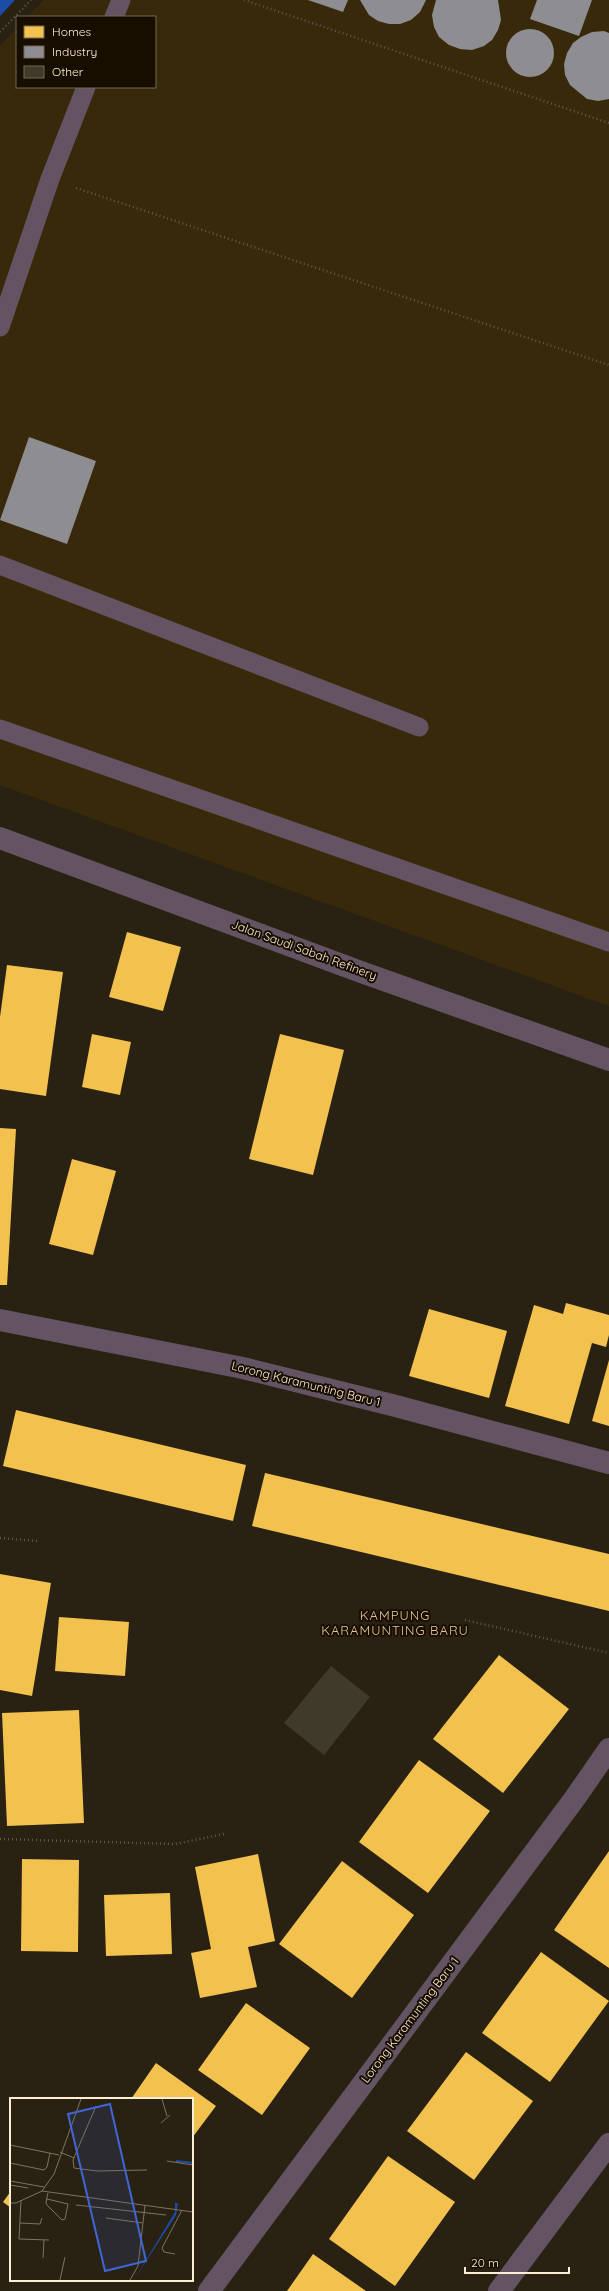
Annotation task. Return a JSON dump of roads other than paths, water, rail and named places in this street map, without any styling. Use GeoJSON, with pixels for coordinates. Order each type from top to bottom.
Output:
{"type":"FeatureCollection","features":[{"type":"Feature","properties":{"kind":"street","name":"Jalan Saudi Sabah Refinery"},"geometry":{"type":"LineString","coordinates":[[0,838],[354,969],[609,1060]]}},
{"type":"Feature","properties":{"kind":"street","name":"Lorong Karamunting Baru 1"},"geometry":{"type":"LineString","coordinates":[[0,1320],[243,1368],[392,1405],[609,1463]]}},
{"type":"Feature","properties":{"kind":"street","name":"Lorong Karamunting Baru 1"},"geometry":{"type":"LineString","coordinates":[[209,2291],[575,1798],[609,1749]]}},
{"type":"Feature","properties":{"kind":"street"},"geometry":{"type":"LineString","coordinates":[[499,2291],[609,2144]]}},
{"type":"Feature","properties":{"kind":"lane"},"geometry":{"type":"LineString","coordinates":[[114,16],[121,0]]}},
{"type":"Feature","properties":{"kind":"lane"},"geometry":{"type":"LineString","coordinates":[[0,327],[50,179],[86,88]]}},
{"type":"Feature","properties":{"kind":"lane"},"geometry":{"type":"LineString","coordinates":[[0,565],[419,727]]}},
{"type":"Feature","properties":{"kind":"lane"},"geometry":{"type":"LineString","coordinates":[[0,729],[609,942]]}},
{"type":"Feature","properties":{"kind":"water"},"geometry":{"type":"Polygon","coordinates":[[[0,0],[15,0],[0,16],[0,0]]]}},
{"type":"Feature","properties":{"kind":"district","name":"KAMPUNG KARAMUNTING BARU"},"geometry":{"type":"Point","coordinates":[395,1622]}}]}
